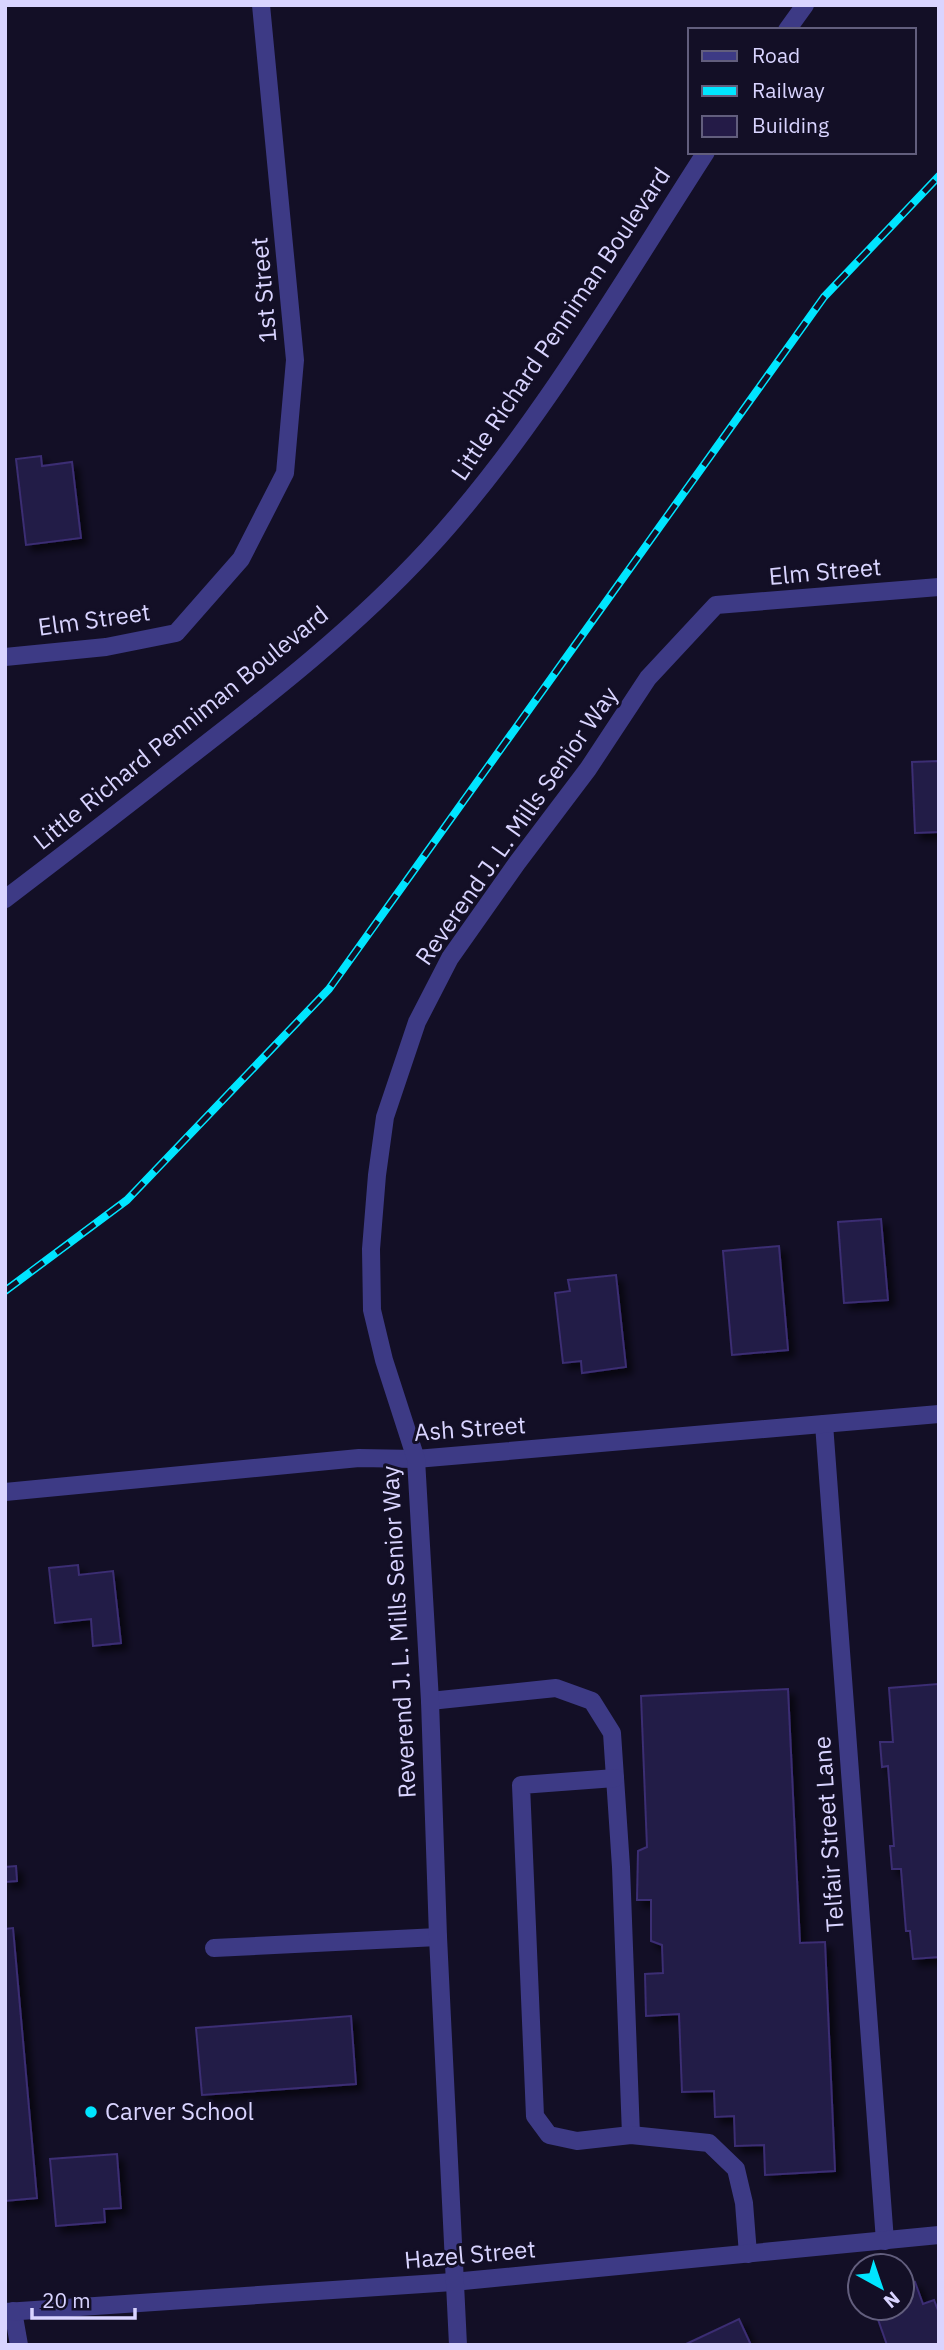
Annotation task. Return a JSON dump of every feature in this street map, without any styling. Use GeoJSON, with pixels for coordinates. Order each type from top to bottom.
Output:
{"type":"FeatureCollection","features":[{"type":"Feature","properties":{"kind":"street","name":"1st Street"},"geometry":{"type":"LineString","coordinates":[[241,559],[285,473],[295,360],[261,5]]}},
{"type":"Feature","properties":{"kind":"street"},"geometry":{"type":"LineString","coordinates":[[788,28],[805,5]]}},
{"type":"Feature","properties":{"kind":"street","name":"Little Richard Penniman Boulevard"},"geometry":{"type":"LineString","coordinates":[[5,899],[255,707],[332,642],[426,551],[472,499],[552,390],[705,154]]}},
{"type":"Feature","properties":{"kind":"street","name":"Elm Street"},"geometry":{"type":"LineString","coordinates":[[5,657],[106,647],[176,633],[241,559]]}},
{"type":"Feature","properties":{"kind":"street","name":"Elm Street"},"geometry":{"type":"LineString","coordinates":[[716,606],[939,587]]}},
{"type":"Feature","properties":{"kind":"street","name":"Reverend J. L. Mills Senior Way"},"geometry":{"type":"LineString","coordinates":[[458,2345],[438,1937],[430,1701],[416,1459],[384,1360],[372,1310],[374,1190],[385,1117],[417,1022],[450,958],[588,769],[648,678],[716,606]]}},
{"type":"Feature","properties":{"kind":"street","name":"Ash Street"},"geometry":{"type":"LineString","coordinates":[[5,1492],[359,1458],[416,1459],[939,1414]]}},
{"type":"Feature","properties":{"kind":"street","name":"Telfair Street Lane"},"geometry":{"type":"LineString","coordinates":[[824,1424],[885,2241]]}},
{"type":"Feature","properties":{"kind":"street"},"geometry":{"type":"LineString","coordinates":[[430,1701],[556,1688],[592,1700],[612,1733],[621,1867],[631,2135]]}},
{"type":"Feature","properties":{"kind":"street"},"geometry":{"type":"LineString","coordinates":[[615,1778],[521,1785],[535,2116],[549,2136],[577,2141],[631,2135],[709,2143],[736,2169],[744,2203],[748,2254]]}},
{"type":"Feature","properties":{"kind":"street"},"geometry":{"type":"LineString","coordinates":[[214,1948],[438,1937]]}},
{"type":"Feature","properties":{"kind":"street","name":"Hazel Street"},"geometry":{"type":"LineString","coordinates":[[9,2311],[453,2282],[939,2235]]}},
{"type":"Feature","properties":{"kind":"street"},"geometry":{"type":"LineString","coordinates":[[9,2311],[19,2345]]}},
{"type":"Feature","properties":{"kind":"building"},"geometry":{"type":"Polygon","coordinates":[[[41,456],[42,466],[72,462],[81,538],[26,545],[16,459],[41,456]]]}},
{"type":"Feature","properties":{"kind":"building"},"geometry":{"type":"Polygon","coordinates":[[[939,761],[939,832],[915,833],[912,762],[939,761]]]}},
{"type":"Feature","properties":{"kind":"building"},"geometry":{"type":"Polygon","coordinates":[[[881,1219],[888,1300],[844,1303],[838,1222],[881,1219]]]}},
{"type":"Feature","properties":{"kind":"building"},"geometry":{"type":"Polygon","coordinates":[[[779,1246],[788,1350],[732,1355],[723,1251],[779,1246]]]}},
{"type":"Feature","properties":{"kind":"building"},"geometry":{"type":"Polygon","coordinates":[[[616,1275],[626,1367],[582,1373],[581,1361],[563,1363],[555,1293],[570,1291],[568,1280],[616,1275]]]}},
{"type":"Feature","properties":{"kind":"building"},"geometry":{"type":"Polygon","coordinates":[[[78,1565],[79,1575],[113,1571],[121,1643],[93,1646],[91,1619],[55,1623],[49,1568],[78,1565]]]}},
{"type":"Feature","properties":{"kind":"building"},"geometry":{"type":"Polygon","coordinates":[[[938,1684],[939,1957],[913,1959],[910,1931],[906,1931],[901,1869],[892,1869],[890,1846],[894,1846],[888,1766],[882,1767],[880,1742],[893,1742],[889,1688],[938,1684]]]}},
{"type":"Feature","properties":{"kind":"building"},"geometry":{"type":"Polygon","coordinates":[[[788,1689],[800,1943],[825,1942],[835,2171],[765,2175],[764,2145],[735,2146],[734,2116],[715,2117],[714,2091],[682,2092],[679,2014],[646,2016],[645,1974],[663,1973],[662,1945],[651,1941],[651,1900],[637,1900],[638,1851],[647,1847],[641,1696],[788,1689]]]}},
{"type":"Feature","properties":{"kind":"building"},"geometry":{"type":"Polygon","coordinates":[[[16,1866],[17,1881],[5,1882],[5,1867],[16,1866]]]}},
{"type":"Feature","properties":{"kind":"building"},"geometry":{"type":"Polygon","coordinates":[[[13,1928],[37,2198],[5,2201],[5,1929],[13,1928]]]}},
{"type":"Feature","properties":{"kind":"building"},"geometry":{"type":"Polygon","coordinates":[[[351,2016],[356,2084],[202,2095],[196,2028],[351,2016]]]}},
{"type":"Feature","properties":{"kind":"building"},"geometry":{"type":"Polygon","coordinates":[[[117,2154],[121,2208],[104,2209],[105,2222],[56,2226],[50,2159],[117,2154]]]}},
{"type":"Feature","properties":{"kind":"building"},"geometry":{"type":"Polygon","coordinates":[[[916,2285],[923,2304],[934,2300],[939,2313],[939,2345],[887,2345],[879,2322],[916,2322],[916,2285]]]}},
{"type":"Feature","properties":{"kind":"building"},"geometry":{"type":"Polygon","coordinates":[[[739,2319],[751,2345],[684,2345],[739,2319]]]}},
{"type":"Feature","properties":{"kind":"railway"},"geometry":{"type":"LineString","coordinates":[[5,1291],[127,1200],[329,989],[824,297],[939,176]]}},
{"type":"Feature","properties":{"kind":"place","name":"Carver School"},"geometry":{"type":"Point","coordinates":[91,2112]}}]}
